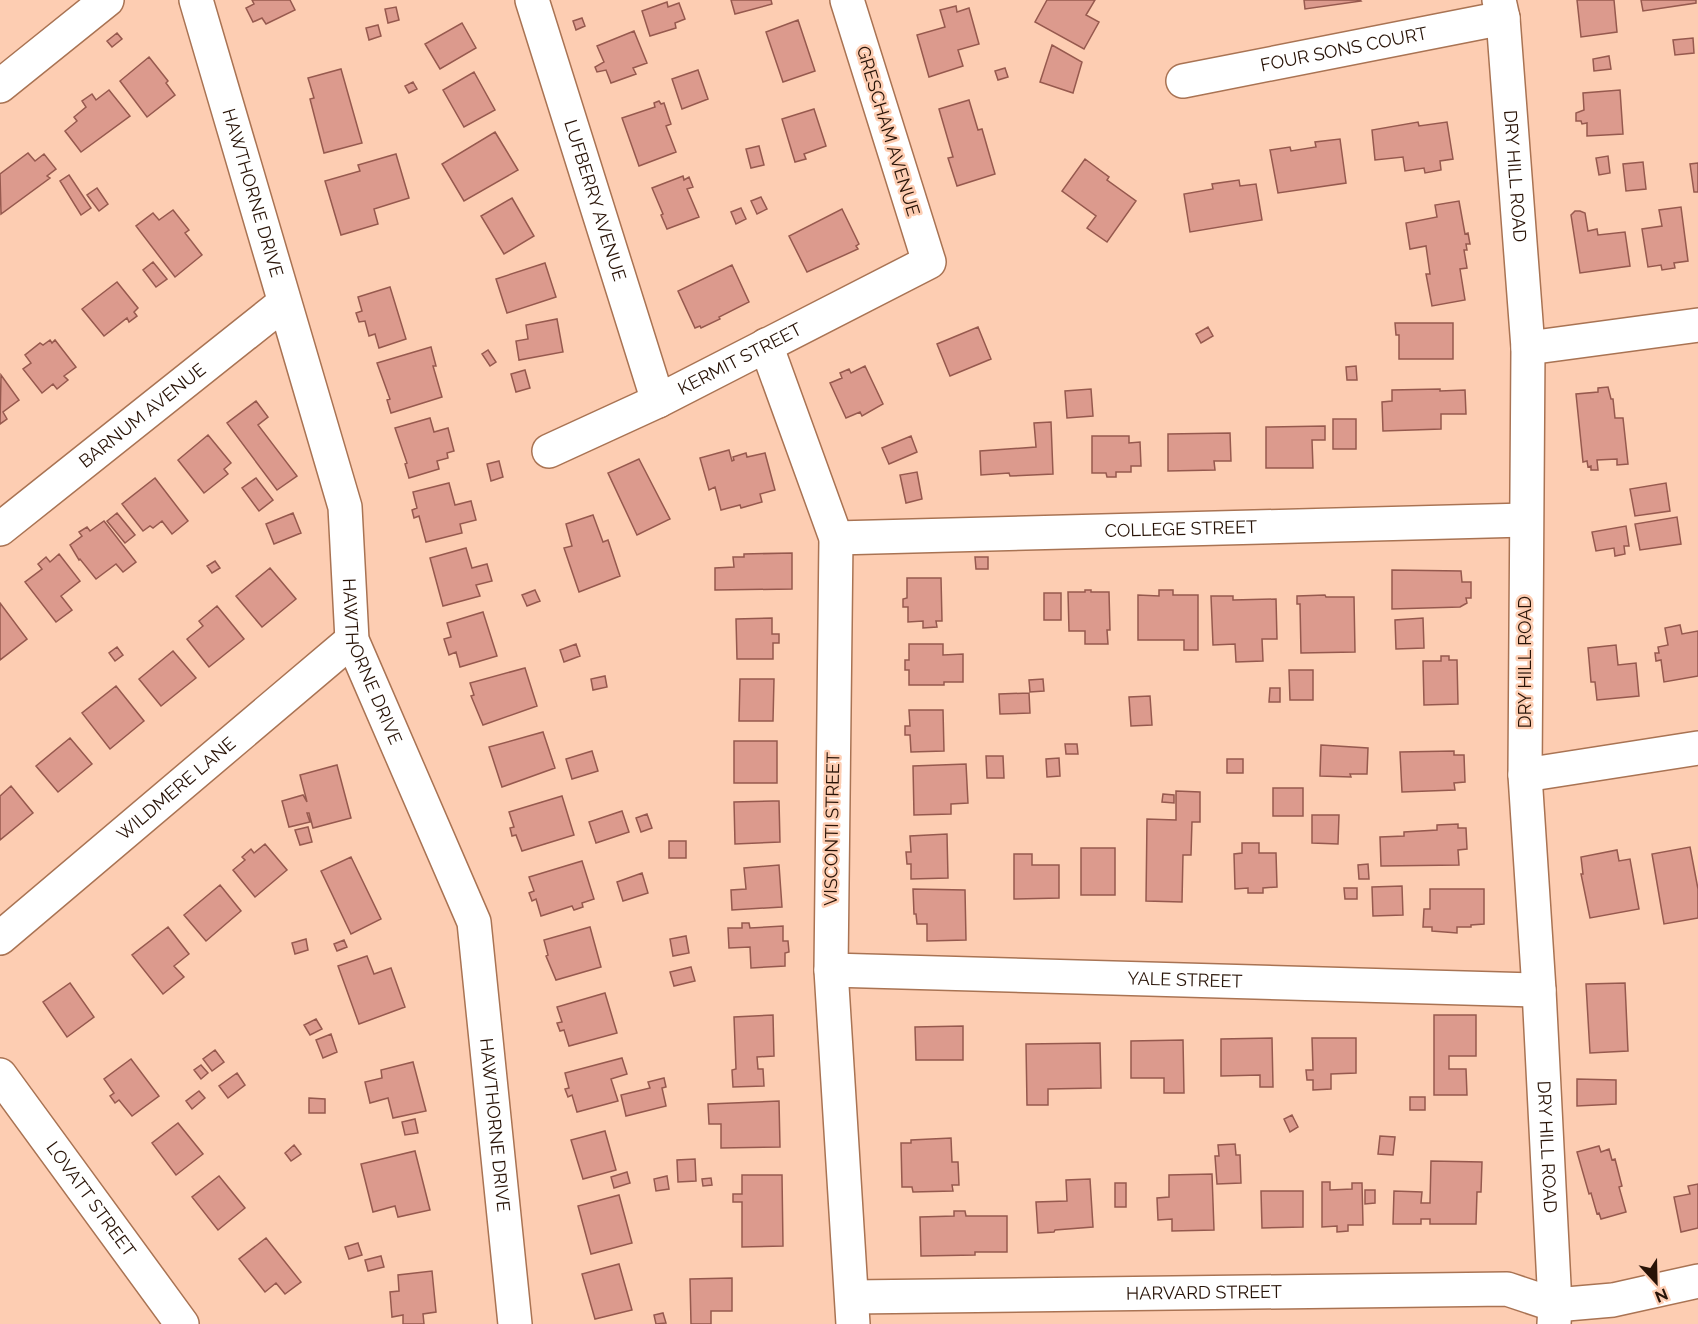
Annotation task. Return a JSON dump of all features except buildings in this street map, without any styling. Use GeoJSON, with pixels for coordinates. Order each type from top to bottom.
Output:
{"type":"FeatureCollection","features":[{"type":"Feature","properties":{"kind":"street"},"geometry":{"type":"LineString","coordinates":[[0,86],[107,0]]}},
{"type":"Feature","properties":{"kind":"street","name":"HAWTHORNE DRIVE"},"geometry":{"type":"LineString","coordinates":[[196,0],[345,507],[351,640],[474,922],[515,1324]]}},
{"type":"Feature","properties":{"kind":"street","name":"LUFBERRY AVENUE"},"geometry":{"type":"LineString","coordinates":[[532,0],[658,401]]}},
{"type":"Feature","properties":{"kind":"street","name":"GRESCHAM AVENUE"},"geometry":{"type":"LineString","coordinates":[[847,0],[929,262]]}},
{"type":"Feature","properties":{"kind":"street","name":"FOUR SONS COURT"},"geometry":{"type":"LineString","coordinates":[[1183,81],[1501,9]]}},
{"type":"Feature","properties":{"kind":"street","name":"DRY HILL ROAD"},"geometry":{"type":"LineString","coordinates":[[1501,9],[1528,348],[1525,775],[1539,990],[1554,1315]]}},
{"type":"Feature","properties":{"kind":"street","name":"KERMIT STREET"},"geometry":{"type":"LineString","coordinates":[[549,451],[658,401],[929,262]]}},
{"type":"Feature","properties":{"kind":"street","name":"BARNUM AVENUE"},"geometry":{"type":"LineString","coordinates":[[0,529],[284,303]]}},
{"type":"Feature","properties":{"kind":"street"},"geometry":{"type":"LineString","coordinates":[[1528,348],[1698,325]]}},
{"type":"Feature","properties":{"kind":"street","name":"VISCONTI STREET"},"geometry":{"type":"LineString","coordinates":[[766,345],[836,538],[831,970],[852,1311]]}},
{"type":"Feature","properties":{"kind":"street","name":"COLLEGE STREET"},"geometry":{"type":"LineString","coordinates":[[836,538],[1526,520]]}},
{"type":"Feature","properties":{"kind":"street","name":"WILDMERE LANE"},"geometry":{"type":"LineString","coordinates":[[0,938],[351,640]]}},
{"type":"Feature","properties":{"kind":"street"},"geometry":{"type":"LineString","coordinates":[[1525,775],[1698,748]]}},
{"type":"Feature","properties":{"kind":"street","name":"YALE STREET"},"geometry":{"type":"LineString","coordinates":[[831,970],[1539,990]]}},
{"type":"Feature","properties":{"kind":"street","name":"LOVATT STREET"},"geometry":{"type":"LineString","coordinates":[[0,1075],[182,1324]]}},
{"type":"Feature","properties":{"kind":"street"},"geometry":{"type":"LineString","coordinates":[[1554,1315],[1698,1281]]}},
{"type":"Feature","properties":{"kind":"street","name":"HARVARD STREET"},"geometry":{"type":"LineString","coordinates":[[852,1311],[1507,1289],[1554,1315]]}}]}
